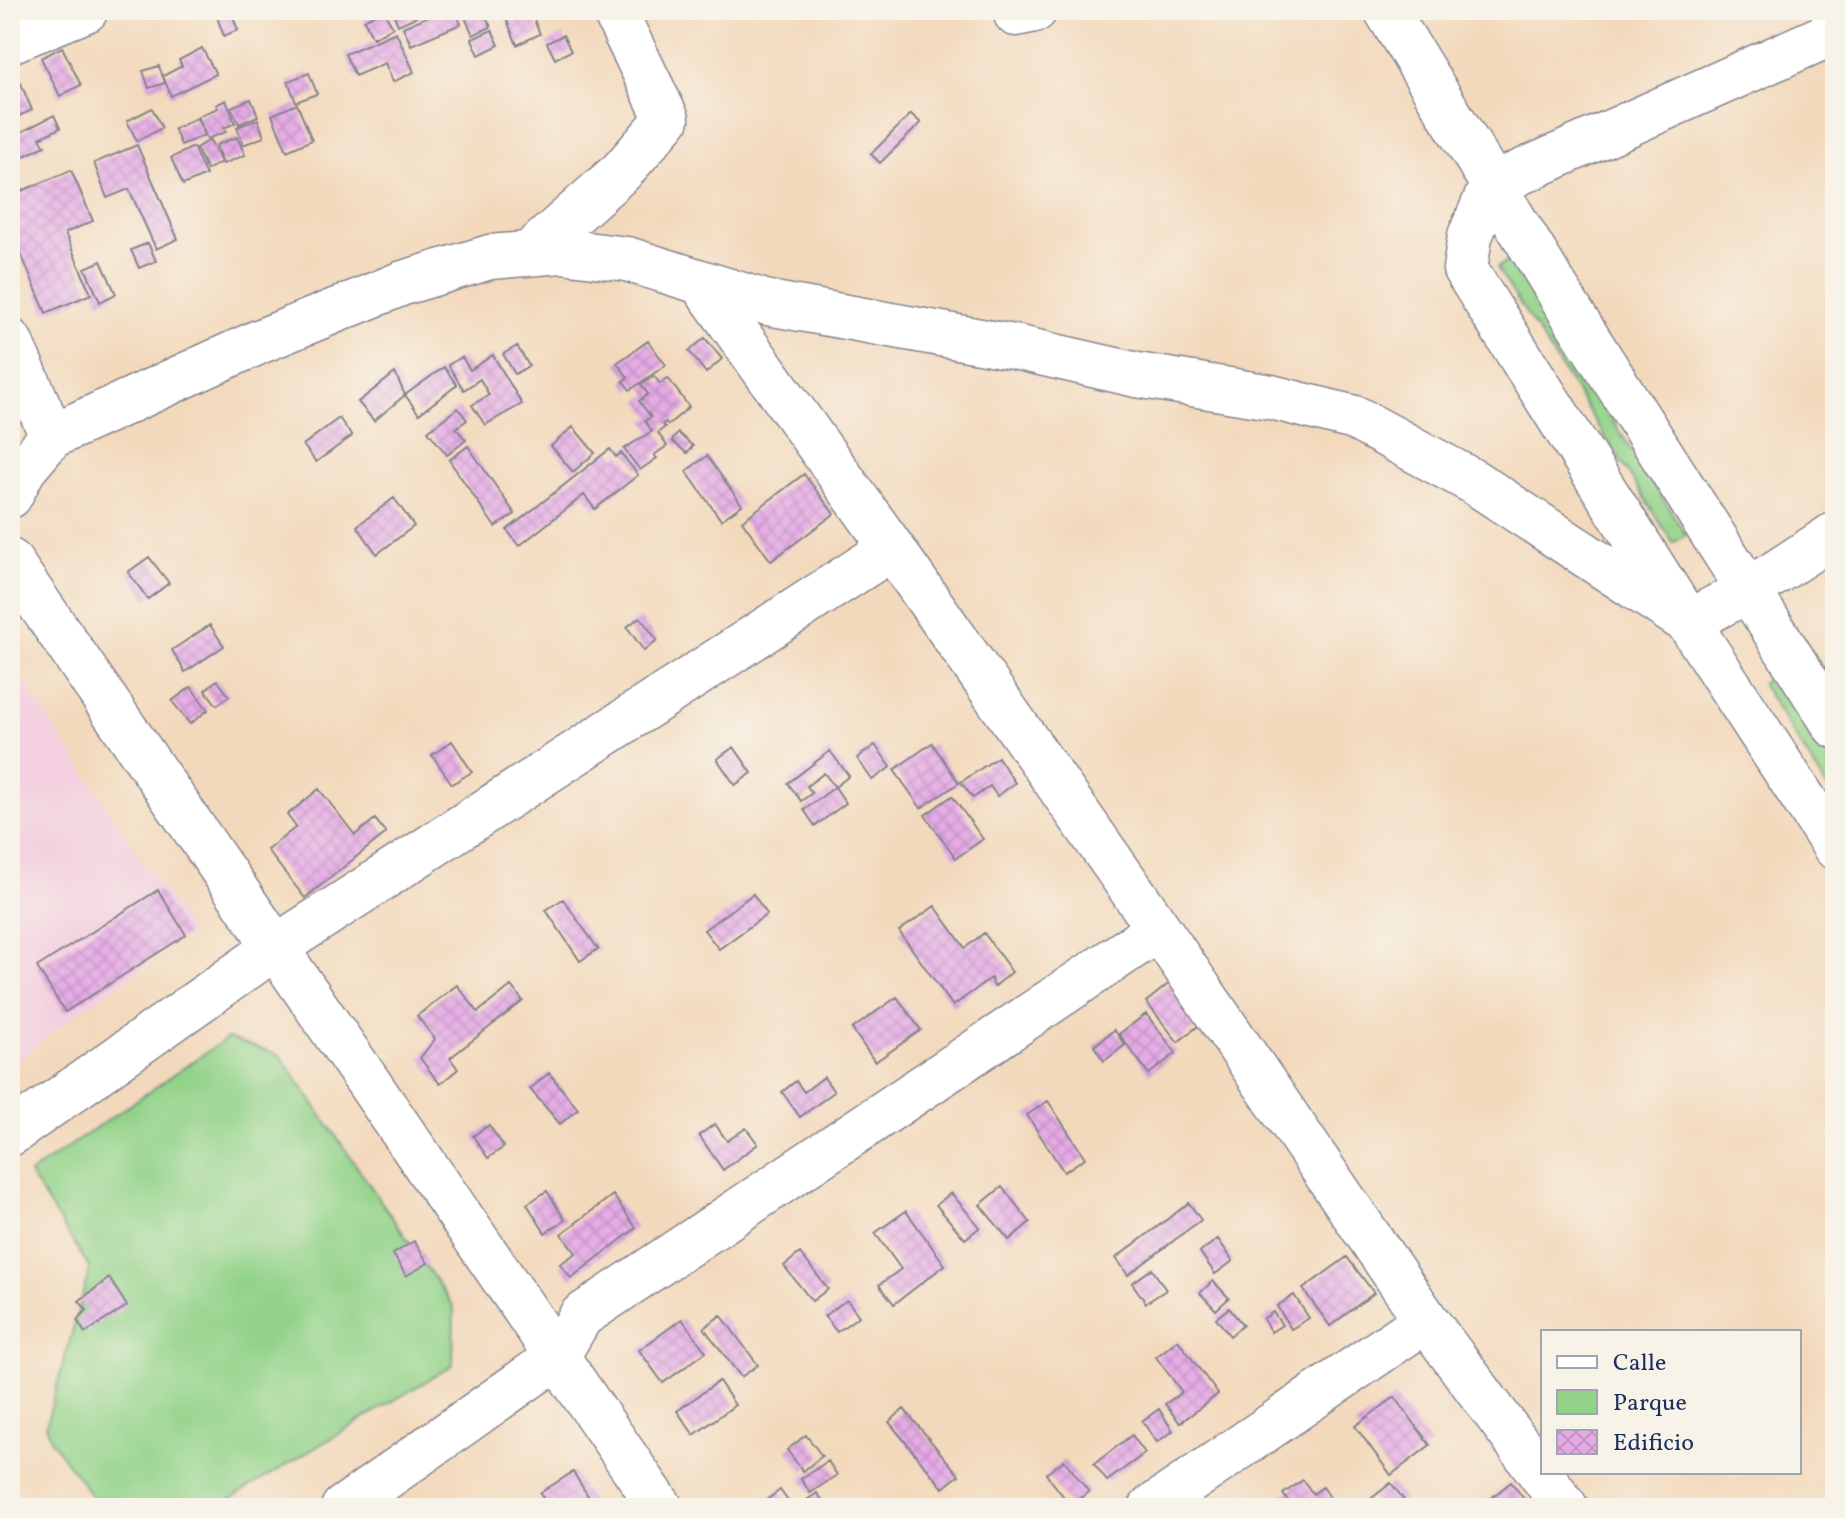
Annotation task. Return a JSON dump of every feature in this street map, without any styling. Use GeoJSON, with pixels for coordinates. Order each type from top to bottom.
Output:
{"type":"FeatureCollection","features":[{"type":"Feature","properties":{"kind":"street"},"geometry":{"type":"LineString","coordinates":[[10,41],[86,10]]}},
{"type":"Feature","properties":{"kind":"street"},"geometry":{"type":"LineString","coordinates":[[530,253],[622,171],[667,119],[614,10]]}},
{"type":"Feature","properties":{"kind":"street"},"geometry":{"type":"LineString","coordinates":[[1386,10],[1492,185],[1835,726]]}},
{"type":"Feature","properties":{"kind":"street"},"geometry":{"type":"LineString","coordinates":[[1835,32],[1492,185],[1470,236],[1465,269],[1688,622],[1835,847]]}},
{"type":"Feature","properties":{"kind":"street"},"geometry":{"type":"LineString","coordinates":[[10,496],[24,469],[52,436],[261,341],[403,283],[490,257],[562,251],[627,259],[768,303],[1019,348],[1137,375],[1271,397],[1355,418],[1474,482],[1688,622]]}},
{"type":"Feature","properties":{"kind":"street"},"geometry":{"type":"LineString","coordinates":[[701,282],[1159,929],[1426,1320],[1566,1508]]}},
{"type":"Feature","properties":{"kind":"street"},"geometry":{"type":"LineString","coordinates":[[10,341],[52,436]]}},
{"type":"Feature","properties":{"kind":"street"},"geometry":{"type":"LineString","coordinates":[[1688,622],[1749,590],[1835,534]]}},
{"type":"Feature","properties":{"kind":"street"},"geometry":{"type":"LineString","coordinates":[[10,1134],[276,947],[892,548]]}},
{"type":"Feature","properties":{"kind":"street"},"geometry":{"type":"LineString","coordinates":[[10,561],[661,1508]]}},
{"type":"Feature","properties":{"kind":"street"},"geometry":{"type":"LineString","coordinates":[[343,1508],[557,1357],[581,1316],[1159,929]]}},
{"type":"Feature","properties":{"kind":"street"},"geometry":{"type":"LineString","coordinates":[[1151,1508],[1426,1320]]}},
{"type":"Feature","properties":{"kind":"shaded area"},"geometry":{"type":"Polygon","coordinates":[[[10,661],[191,932],[59,1027],[10,1068],[10,661]]]}},
{"type":"Feature","properties":{"kind":"green space"},"geometry":{"type":"Polygon","coordinates":[[[1509,260],[1686,535],[1673,543],[1497,268],[1509,260]]]}},
{"type":"Feature","properties":{"kind":"green space"},"geometry":{"type":"Polygon","coordinates":[[[1777,673],[1835,765],[1835,800],[1761,683],[1777,673]]]}},
{"type":"Feature","properties":{"kind":"green space"},"geometry":{"type":"Polygon","coordinates":[[[227,1038],[280,1055],[454,1307],[453,1365],[215,1508],[100,1508],[51,1440],[46,1425],[90,1268],[29,1174],[227,1038]]]}},
{"type":"Feature","properties":{"kind":"building"},"geometry":{"type":"Polygon","coordinates":[[[383,10],[393,27],[373,38],[364,20],[383,10]]]}},
{"type":"Feature","properties":{"kind":"building"},"geometry":{"type":"Polygon","coordinates":[[[392,10],[431,10],[398,25],[392,10]]]}},
{"type":"Feature","properties":{"kind":"building"},"geometry":{"type":"Polygon","coordinates":[[[443,10],[455,10],[461,24],[411,45],[403,27],[443,10]]]}},
{"type":"Feature","properties":{"kind":"building"},"geometry":{"type":"Polygon","coordinates":[[[483,10],[491,27],[473,35],[463,13],[483,10]]]}},
{"type":"Feature","properties":{"kind":"building"},"geometry":{"type":"Polygon","coordinates":[[[530,10],[540,34],[517,45],[503,11],[530,10]]]}},
{"type":"Feature","properties":{"kind":"building"},"geometry":{"type":"Polygon","coordinates":[[[231,12],[238,30],[224,36],[217,17],[231,12]]]}},
{"type":"Feature","properties":{"kind":"building"},"geometry":{"type":"Polygon","coordinates":[[[492,30],[499,45],[479,55],[472,39],[492,30]]]}},
{"type":"Feature","properties":{"kind":"building"},"geometry":{"type":"Polygon","coordinates":[[[396,32],[414,72],[393,82],[385,63],[355,76],[345,54],[396,32]]]}},
{"type":"Feature","properties":{"kind":"building"},"geometry":{"type":"Polygon","coordinates":[[[563,35],[571,51],[555,59],[547,43],[563,35]]]}},
{"type":"Feature","properties":{"kind":"building"},"geometry":{"type":"Polygon","coordinates":[[[62,47],[81,85],[60,96],[41,58],[62,47]]]}},
{"type":"Feature","properties":{"kind":"building"},"geometry":{"type":"Polygon","coordinates":[[[202,48],[216,74],[171,96],[163,76],[182,66],[179,60],[202,48]]]}},
{"type":"Feature","properties":{"kind":"building"},"geometry":{"type":"Polygon","coordinates":[[[10,58],[32,110],[10,120],[10,58]]]}},
{"type":"Feature","properties":{"kind":"building"},"geometry":{"type":"Polygon","coordinates":[[[159,66],[165,83],[149,88],[143,71],[159,66]]]}},
{"type":"Feature","properties":{"kind":"building"},"geometry":{"type":"Polygon","coordinates":[[[309,73],[317,94],[296,102],[288,81],[309,73]]]}},
{"type":"Feature","properties":{"kind":"building"},"geometry":{"type":"Polygon","coordinates":[[[251,99],[258,116],[239,124],[231,107],[251,99]]]}},
{"type":"Feature","properties":{"kind":"building"},"geometry":{"type":"Polygon","coordinates":[[[226,100],[235,123],[224,128],[226,132],[207,139],[198,116],[218,108],[216,105],[226,100]]]}},
{"type":"Feature","properties":{"kind":"building"},"geometry":{"type":"Polygon","coordinates":[[[297,104],[312,140],[287,151],[272,115],[297,104]]]}},
{"type":"Feature","properties":{"kind":"building"},"geometry":{"type":"Polygon","coordinates":[[[152,108],[162,128],[137,141],[127,121],[152,108]]]}},
{"type":"Feature","properties":{"kind":"building"},"geometry":{"type":"Polygon","coordinates":[[[911,114],[921,123],[880,163],[871,154],[911,114]]]}},
{"type":"Feature","properties":{"kind":"building"},"geometry":{"type":"Polygon","coordinates":[[[54,115],[60,128],[40,138],[45,146],[20,158],[10,138],[54,115]]]}},
{"type":"Feature","properties":{"kind":"building"},"geometry":{"type":"Polygon","coordinates":[[[197,118],[205,135],[181,145],[174,129],[197,118]]]}},
{"type":"Feature","properties":{"kind":"building"},"geometry":{"type":"Polygon","coordinates":[[[258,119],[264,137],[243,145],[237,127],[258,119]]]}},
{"type":"Feature","properties":{"kind":"building"},"geometry":{"type":"Polygon","coordinates":[[[237,137],[245,155],[223,164],[216,145],[237,137]]]}},
{"type":"Feature","properties":{"kind":"building"},"geometry":{"type":"Polygon","coordinates":[[[210,140],[221,162],[207,170],[196,148],[210,140]]]}},
{"type":"Feature","properties":{"kind":"building"},"geometry":{"type":"Polygon","coordinates":[[[137,145],[178,239],[156,249],[129,189],[107,198],[94,163],[137,145]]]}},
{"type":"Feature","properties":{"kind":"building"},"geometry":{"type":"Polygon","coordinates":[[[193,147],[206,175],[183,185],[171,158],[193,147]]]}},
{"type":"Feature","properties":{"kind":"building"},"geometry":{"type":"Polygon","coordinates":[[[71,170],[93,221],[65,233],[91,294],[46,313],[10,228],[10,196],[71,170]]]}},
{"type":"Feature","properties":{"kind":"building"},"geometry":{"type":"Polygon","coordinates":[[[148,243],[156,261],[139,268],[131,250],[148,243]]]}},
{"type":"Feature","properties":{"kind":"building"},"geometry":{"type":"Polygon","coordinates":[[[101,261],[116,294],[100,302],[85,268],[101,261]]]}},
{"type":"Feature","properties":{"kind":"building"},"geometry":{"type":"Polygon","coordinates":[[[705,338],[722,359],[706,373],[689,351],[705,338]]]}},
{"type":"Feature","properties":{"kind":"building"},"geometry":{"type":"Polygon","coordinates":[[[648,341],[666,365],[630,390],[623,381],[628,377],[617,363],[648,341]]]}},
{"type":"Feature","properties":{"kind":"building"},"geometry":{"type":"Polygon","coordinates":[[[517,346],[529,366],[515,374],[503,354],[517,346]]]}},
{"type":"Feature","properties":{"kind":"building"},"geometry":{"type":"Polygon","coordinates":[[[493,355],[522,404],[485,425],[472,405],[489,395],[480,379],[464,390],[448,365],[462,357],[470,370],[493,355]]]}},
{"type":"Feature","properties":{"kind":"building"},"geometry":{"type":"Polygon","coordinates":[[[444,367],[457,385],[419,414],[405,395],[444,367]]]}},
{"type":"Feature","properties":{"kind":"building"},"geometry":{"type":"Polygon","coordinates":[[[395,373],[405,395],[374,421],[358,402],[395,373]]]}},
{"type":"Feature","properties":{"kind":"building"},"geometry":{"type":"Polygon","coordinates":[[[654,376],[660,384],[668,378],[689,407],[668,425],[666,422],[662,424],[665,427],[658,433],[667,446],[640,470],[624,449],[652,431],[645,421],[651,417],[639,401],[648,394],[641,385],[654,376]]]}},
{"type":"Feature","properties":{"kind":"building"},"geometry":{"type":"Polygon","coordinates":[[[458,408],[467,420],[456,428],[466,440],[447,455],[428,431],[458,408]]]}},
{"type":"Feature","properties":{"kind":"building"},"geometry":{"type":"Polygon","coordinates":[[[339,418],[352,436],[316,462],[303,445],[339,418]]]}},
{"type":"Feature","properties":{"kind":"building"},"geometry":{"type":"Polygon","coordinates":[[[573,427],[595,453],[573,472],[551,446],[573,427]]]}},
{"type":"Feature","properties":{"kind":"building"},"geometry":{"type":"Polygon","coordinates":[[[678,433],[693,446],[687,453],[672,441],[678,433]]]}},
{"type":"Feature","properties":{"kind":"building"},"geometry":{"type":"Polygon","coordinates":[[[468,446],[515,514],[495,527],[449,460],[468,446]]]}},
{"type":"Feature","properties":{"kind":"building"},"geometry":{"type":"Polygon","coordinates":[[[610,449],[616,457],[621,453],[638,475],[595,509],[584,495],[519,546],[507,530],[610,449]]]}},
{"type":"Feature","properties":{"kind":"building"},"geometry":{"type":"Polygon","coordinates":[[[707,456],[742,505],[721,520],[686,471],[707,456]]]}},
{"type":"Feature","properties":{"kind":"building"},"geometry":{"type":"Polygon","coordinates":[[[804,474],[834,514],[771,561],[742,521],[804,474]]]}},
{"type":"Feature","properties":{"kind":"building"},"geometry":{"type":"Polygon","coordinates":[[[394,498],[414,526],[377,554],[357,526],[394,498]]]}},
{"type":"Feature","properties":{"kind":"building"},"geometry":{"type":"Polygon","coordinates":[[[149,557],[169,583],[148,599],[128,572],[149,557]]]}},
{"type":"Feature","properties":{"kind":"building"},"geometry":{"type":"Polygon","coordinates":[[[640,617],[657,640],[644,651],[627,627],[640,617]]]}},
{"type":"Feature","properties":{"kind":"building"},"geometry":{"type":"Polygon","coordinates":[[[210,625],[224,646],[185,672],[172,650],[210,625]]]}},
{"type":"Feature","properties":{"kind":"building"},"geometry":{"type":"Polygon","coordinates":[[[217,680],[229,696],[217,705],[205,690],[217,680]]]}},
{"type":"Feature","properties":{"kind":"building"},"geometry":{"type":"Polygon","coordinates":[[[191,687],[208,710],[190,724],[172,701],[191,687]]]}},
{"type":"Feature","properties":{"kind":"building"},"geometry":{"type":"Polygon","coordinates":[[[452,741],[472,772],[452,784],[432,755],[452,741]]]}},
{"type":"Feature","properties":{"kind":"building"},"geometry":{"type":"Polygon","coordinates":[[[932,743],[959,783],[921,808],[894,770],[932,743]]]}},
{"type":"Feature","properties":{"kind":"building"},"geometry":{"type":"Polygon","coordinates":[[[875,745],[891,767],[872,780],[857,758],[875,745]]]}},
{"type":"Feature","properties":{"kind":"building"},"geometry":{"type":"Polygon","coordinates":[[[734,747],[752,773],[735,785],[717,759],[734,747]]]}},
{"type":"Feature","properties":{"kind":"building"},"geometry":{"type":"Polygon","coordinates":[[[830,751],[849,776],[835,787],[824,773],[807,786],[812,793],[801,801],[788,783],[830,751]]]}},
{"type":"Feature","properties":{"kind":"building"},"geometry":{"type":"Polygon","coordinates":[[[998,757],[1015,783],[997,796],[990,786],[973,798],[961,782],[998,757]]]}},
{"type":"Feature","properties":{"kind":"building"},"geometry":{"type":"Polygon","coordinates":[[[835,787],[846,803],[815,826],[804,810],[835,787]]]}},
{"type":"Feature","properties":{"kind":"building"},"geometry":{"type":"Polygon","coordinates":[[[319,789],[355,835],[375,819],[386,833],[305,898],[267,850],[296,827],[287,815],[319,789]]]}},
{"type":"Feature","properties":{"kind":"building"},"geometry":{"type":"Polygon","coordinates":[[[952,796],[983,839],[956,858],[925,815],[952,796]]]}},
{"type":"Feature","properties":{"kind":"building"},"geometry":{"type":"Polygon","coordinates":[[[158,890],[186,935],[65,1012],[37,967],[158,890]]]}},
{"type":"Feature","properties":{"kind":"building"},"geometry":{"type":"Polygon","coordinates":[[[753,894],[767,914],[719,949],[704,930],[753,894]]]}},
{"type":"Feature","properties":{"kind":"building"},"geometry":{"type":"Polygon","coordinates":[[[563,899],[598,949],[580,961],[546,910],[563,899]]]}},
{"type":"Feature","properties":{"kind":"building"},"geometry":{"type":"Polygon","coordinates":[[[935,906],[965,948],[984,933],[1012,972],[994,987],[991,978],[953,1006],[899,931],[935,906]]]}},
{"type":"Feature","properties":{"kind":"building"},"geometry":{"type":"Polygon","coordinates":[[[1171,982],[1203,1022],[1178,1042],[1146,1002],[1171,982]]]}},
{"type":"Feature","properties":{"kind":"building"},"geometry":{"type":"Polygon","coordinates":[[[457,985],[478,1012],[511,986],[523,1001],[450,1058],[458,1069],[440,1084],[420,1058],[435,1039],[417,1016],[457,985]]]}},
{"type":"Feature","properties":{"kind":"building"},"geometry":{"type":"Polygon","coordinates":[[[897,997],[921,1030],[875,1062],[852,1029],[897,997]]]}},
{"type":"Feature","properties":{"kind":"building"},"geometry":{"type":"Polygon","coordinates":[[[1146,1014],[1176,1053],[1149,1074],[1119,1034],[1146,1014]]]}},
{"type":"Feature","properties":{"kind":"building"},"geometry":{"type":"Polygon","coordinates":[[[1114,1030],[1125,1045],[1104,1061],[1094,1046],[1114,1030]]]}},
{"type":"Feature","properties":{"kind":"building"},"geometry":{"type":"Polygon","coordinates":[[[549,1073],[578,1109],[560,1124],[530,1089],[549,1073]]]}},
{"type":"Feature","properties":{"kind":"building"},"geometry":{"type":"Polygon","coordinates":[[[824,1077],[834,1092],[800,1117],[782,1092],[796,1081],[804,1092],[824,1077]]]}},
{"type":"Feature","properties":{"kind":"building"},"geometry":{"type":"Polygon","coordinates":[[[1048,1101],[1085,1158],[1064,1172],[1027,1115],[1048,1101]]]}},
{"type":"Feature","properties":{"kind":"building"},"geometry":{"type":"Polygon","coordinates":[[[715,1124],[727,1141],[746,1128],[758,1144],[723,1170],[699,1135],[715,1124]]]}},
{"type":"Feature","properties":{"kind":"building"},"geometry":{"type":"Polygon","coordinates":[[[489,1125],[504,1147],[488,1158],[473,1136],[489,1125]]]}},
{"type":"Feature","properties":{"kind":"building"},"geometry":{"type":"Polygon","coordinates":[[[1002,1187],[1030,1222],[1009,1240],[980,1205],[1002,1187]]]}},
{"type":"Feature","properties":{"kind":"building"},"geometry":{"type":"Polygon","coordinates":[[[547,1191],[565,1220],[545,1233],[527,1204],[547,1191]]]}},
{"type":"Feature","properties":{"kind":"building"},"geometry":{"type":"Polygon","coordinates":[[[951,1193],[980,1227],[965,1239],[936,1205],[951,1193]]]}},
{"type":"Feature","properties":{"kind":"building"},"geometry":{"type":"Polygon","coordinates":[[[613,1195],[636,1228],[571,1278],[560,1264],[576,1253],[561,1234],[613,1195]]]}},
{"type":"Feature","properties":{"kind":"building"},"geometry":{"type":"Polygon","coordinates":[[[1189,1203],[1201,1220],[1128,1275],[1116,1258],[1189,1203]]]}},
{"type":"Feature","properties":{"kind":"building"},"geometry":{"type":"Polygon","coordinates":[[[906,1211],[945,1265],[894,1304],[879,1285],[901,1269],[875,1233],[906,1211]]]}},
{"type":"Feature","properties":{"kind":"building"},"geometry":{"type":"Polygon","coordinates":[[[1218,1239],[1233,1261],[1215,1274],[1200,1252],[1218,1239]]]}},
{"type":"Feature","properties":{"kind":"building"},"geometry":{"type":"Polygon","coordinates":[[[414,1241],[428,1263],[406,1276],[393,1254],[414,1241]]]}},
{"type":"Feature","properties":{"kind":"building"},"geometry":{"type":"Polygon","coordinates":[[[800,1253],[828,1289],[812,1301],[784,1266],[800,1253]]]}},
{"type":"Feature","properties":{"kind":"building"},"geometry":{"type":"Polygon","coordinates":[[[1347,1257],[1374,1293],[1330,1326],[1303,1289],[1347,1257]]]}},
{"type":"Feature","properties":{"kind":"building"},"geometry":{"type":"Polygon","coordinates":[[[1152,1269],[1166,1290],[1146,1303],[1132,1283],[1152,1269]]]}},
{"type":"Feature","properties":{"kind":"building"},"geometry":{"type":"Polygon","coordinates":[[[109,1278],[127,1306],[85,1333],[77,1320],[87,1310],[79,1301],[109,1278]]]}},
{"type":"Feature","properties":{"kind":"building"},"geometry":{"type":"Polygon","coordinates":[[[1213,1281],[1229,1298],[1216,1310],[1200,1293],[1213,1281]]]}},
{"type":"Feature","properties":{"kind":"building"},"geometry":{"type":"Polygon","coordinates":[[[1294,1295],[1309,1318],[1291,1329],[1277,1306],[1294,1295]]]}},
{"type":"Feature","properties":{"kind":"building"},"geometry":{"type":"Polygon","coordinates":[[[847,1300],[859,1316],[837,1332],[824,1316],[847,1300]]]}},
{"type":"Feature","properties":{"kind":"building"},"geometry":{"type":"Polygon","coordinates":[[[1229,1308],[1243,1325],[1230,1336],[1216,1318],[1229,1308]]]}},
{"type":"Feature","properties":{"kind":"building"},"geometry":{"type":"Polygon","coordinates":[[[1273,1312],[1282,1325],[1271,1332],[1263,1319],[1273,1312]]]}},
{"type":"Feature","properties":{"kind":"building"},"geometry":{"type":"Polygon","coordinates":[[[721,1315],[758,1365],[741,1377],[704,1328],[721,1315]]]}},
{"type":"Feature","properties":{"kind":"building"},"geometry":{"type":"Polygon","coordinates":[[[682,1319],[706,1352],[663,1383],[639,1350],[682,1319]]]}},
{"type":"Feature","properties":{"kind":"building"},"geometry":{"type":"Polygon","coordinates":[[[1178,1340],[1218,1394],[1180,1423],[1165,1404],[1182,1392],[1156,1357],[1178,1340]]]}},
{"type":"Feature","properties":{"kind":"building"},"geometry":{"type":"Polygon","coordinates":[[[719,1381],[735,1405],[694,1435],[677,1411],[719,1381]]]}},
{"type":"Feature","properties":{"kind":"building"},"geometry":{"type":"Polygon","coordinates":[[[1395,1397],[1430,1445],[1391,1475],[1355,1426],[1395,1397]]]}},
{"type":"Feature","properties":{"kind":"building"},"geometry":{"type":"Polygon","coordinates":[[[904,1409],[959,1475],[943,1488],[889,1422],[904,1409]]]}},
{"type":"Feature","properties":{"kind":"building"},"geometry":{"type":"Polygon","coordinates":[[[1159,1409],[1173,1431],[1157,1442],[1142,1421],[1159,1409]]]}},
{"type":"Feature","properties":{"kind":"building"},"geometry":{"type":"Polygon","coordinates":[[[806,1435],[822,1456],[803,1471],[787,1450],[806,1435]]]}},
{"type":"Feature","properties":{"kind":"building"},"geometry":{"type":"Polygon","coordinates":[[[1132,1435],[1145,1453],[1107,1481],[1094,1464],[1132,1435]]]}},
{"type":"Feature","properties":{"kind":"building"},"geometry":{"type":"Polygon","coordinates":[[[1064,1460],[1089,1492],[1071,1506],[1046,1474],[1064,1460]]]}},
{"type":"Feature","properties":{"kind":"building"},"geometry":{"type":"Polygon","coordinates":[[[828,1461],[837,1475],[810,1493],[801,1479],[828,1461]]]}},
{"type":"Feature","properties":{"kind":"building"},"geometry":{"type":"Polygon","coordinates":[[[573,1472],[595,1507],[550,1508],[540,1493],[573,1472]]]}},
{"type":"Feature","properties":{"kind":"building"},"geometry":{"type":"Polygon","coordinates":[[[1303,1480],[1313,1494],[1323,1487],[1337,1508],[1293,1508],[1283,1494],[1303,1480]]]}},
{"type":"Feature","properties":{"kind":"building"},"geometry":{"type":"Polygon","coordinates":[[[1511,1482],[1531,1508],[1495,1508],[1489,1500],[1511,1482]]]}},
{"type":"Feature","properties":{"kind":"building"},"geometry":{"type":"Polygon","coordinates":[[[1391,1483],[1404,1500],[1394,1508],[1380,1508],[1372,1498],[1391,1483]]]}},
{"type":"Feature","properties":{"kind":"building"},"geometry":{"type":"Polygon","coordinates":[[[780,1490],[793,1508],[756,1508],[780,1490]]]}},
{"type":"Feature","properties":{"kind":"building"},"geometry":{"type":"Polygon","coordinates":[[[817,1493],[828,1508],[796,1508],[817,1493]]]}}]}
